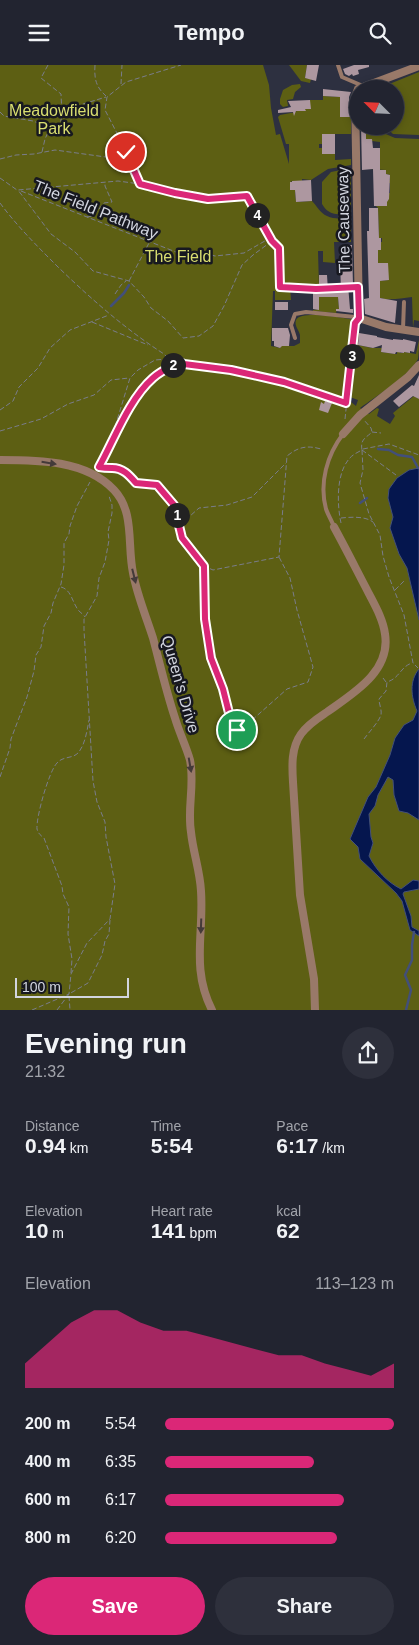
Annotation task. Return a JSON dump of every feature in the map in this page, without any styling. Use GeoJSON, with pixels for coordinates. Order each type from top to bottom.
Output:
{"type":"FeatureCollection","features":[{"type":"Feature","properties":{"kind":"street"},"geometry":{"type":"LineString","coordinates":[[381,80],[419,66]]}},
{"type":"Feature","properties":{"kind":"street","name":"The Causeway"},"geometry":{"type":"LineString","coordinates":[[355,135],[359,317]]}},
{"type":"Feature","properties":{"kind":"street"},"geometry":{"type":"LineString","coordinates":[[359,317],[386,327],[419,332]]}},
{"type":"Feature","properties":{"kind":"street"},"geometry":{"type":"LineString","coordinates":[[343,435],[360,415],[408,377],[419,365]]}},
{"type":"Feature","properties":{"kind":"street","name":"Queen's Drive"},"geometry":{"type":"LineString","coordinates":[[0,460],[52,463],[82,469],[112,487],[124,505],[127,514],[133,574],[189,758],[191,770],[191,832],[201,891],[200,975],[204,995],[212,1010]]}},
{"type":"Feature","properties":{"kind":"street"},"geometry":{"type":"LineString","coordinates":[[316,1010],[314,979],[300,895],[292,764],[294,750],[301,734],[313,721],[363,685],[374,673],[382,660],[386,647],[385,633],[374,603],[334,527]]}},
{"type":"Feature","properties":{"kind":"lane"},"geometry":{"type":"LineString","coordinates":[[338,65],[342,77],[349,82]]}},
{"type":"Feature","properties":{"kind":"lane"},"geometry":{"type":"LineString","coordinates":[[403,329],[404,302]]}},
{"type":"Feature","properties":{"kind":"lane"},"geometry":{"type":"LineString","coordinates":[[295,338],[291,325],[295,314],[306,312],[359,317]]}},
{"type":"Feature","properties":{"kind":"lane"},"geometry":{"type":"LineString","coordinates":[[334,527],[326,508],[324,481],[327,464],[334,447],[343,435]]}},
{"type":"Feature","properties":{"kind":"path"},"geometry":{"type":"LineString","coordinates":[[0,112],[4,116],[33,121],[51,127],[60,125],[62,115],[61,94],[41,78],[48,65]]}},
{"type":"Feature","properties":{"kind":"path"},"geometry":{"type":"LineString","coordinates":[[95,65],[94,76],[98,89],[107,97]]}},
{"type":"Feature","properties":{"kind":"path"},"geometry":{"type":"LineString","coordinates":[[121,85],[122,65]]}},
{"type":"Feature","properties":{"kind":"path"},"geometry":{"type":"LineString","coordinates":[[62,115],[82,104],[107,97],[121,85],[136,77],[181,65]]}},
{"type":"Feature","properties":{"kind":"path"},"geometry":{"type":"LineString","coordinates":[[107,97],[105,110],[140,184]]}},
{"type":"Feature","properties":{"kind":"path"},"geometry":{"type":"LineString","coordinates":[[42,152],[45,139],[51,127]]}},
{"type":"Feature","properties":{"kind":"path"},"geometry":{"type":"LineString","coordinates":[[0,159],[55,149],[113,158],[126,152]]}},
{"type":"Feature","properties":{"kind":"path","name":"The Field Pathway"},"geometry":{"type":"LineString","coordinates":[[0,178],[18,190],[181,254],[191,256],[204,253],[214,256],[244,253],[270,237]]}},
{"type":"Feature","properties":{"kind":"path"},"geometry":{"type":"LineString","coordinates":[[18,190],[118,181],[208,199],[247,196],[272,241],[279,248],[280,287],[316,289],[358,287]]}},
{"type":"Feature","properties":{"kind":"path"},"geometry":{"type":"LineString","coordinates":[[86,217],[93,217],[104,203],[112,202],[105,182]]}},
{"type":"Feature","properties":{"kind":"path"},"geometry":{"type":"LineString","coordinates":[[18,190],[50,233],[74,252],[93,271],[128,281],[144,297],[151,308],[168,321],[183,338],[199,336],[213,326],[242,265],[272,241]]}},
{"type":"Feature","properties":{"kind":"path"},"geometry":{"type":"LineString","coordinates":[[0,203],[42,251],[87,295],[168,359]]}},
{"type":"Feature","properties":{"kind":"path"},"geometry":{"type":"LineString","coordinates":[[115,294],[121,285],[128,281],[149,243]]}},
{"type":"Feature","properties":{"kind":"path"},"geometry":{"type":"LineString","coordinates":[[297,283],[297,288]]}},
{"type":"Feature","properties":{"kind":"path"},"geometry":{"type":"LineString","coordinates":[[0,410],[13,401],[19,387],[38,368],[50,348],[70,329],[110,315]]}},
{"type":"Feature","properties":{"kind":"path"},"geometry":{"type":"LineString","coordinates":[[345,419],[355,323],[359,317]]}},
{"type":"Feature","properties":{"kind":"path"},"geometry":{"type":"LineString","coordinates":[[91,322],[151,345]]}},
{"type":"Feature","properties":{"kind":"path"},"geometry":{"type":"LineString","coordinates":[[110,443],[130,378],[138,370],[155,361],[168,359],[184,364],[231,370],[284,382],[346,403]]}},
{"type":"Feature","properties":{"kind":"path"},"geometry":{"type":"LineString","coordinates":[[179,362],[158,374],[138,395],[110,443],[99,467],[120,469],[128,473],[136,483],[157,485],[174,505],[182,538],[204,566],[213,570],[280,557]]}},
{"type":"Feature","properties":{"kind":"path"},"geometry":{"type":"LineString","coordinates":[[0,431],[41,419],[68,404],[94,395],[111,380],[130,378]]}},
{"type":"Feature","properties":{"kind":"path"},"geometry":{"type":"LineString","coordinates":[[362,417],[372,432]]}},
{"type":"Feature","properties":{"kind":"path"},"geometry":{"type":"LineString","coordinates":[[381,433],[372,432],[361,443],[363,470],[360,483],[369,514],[380,535],[389,577],[404,615],[413,663],[418,667]]}},
{"type":"Feature","properties":{"kind":"path"},"geometry":{"type":"LineString","coordinates":[[334,527],[341,523],[338,507],[342,473],[348,459],[362,449],[389,444],[419,455]]}},
{"type":"Feature","properties":{"kind":"path"},"geometry":{"type":"LineString","coordinates":[[204,566],[205,619],[211,658],[223,689],[230,717],[237,730],[251,721],[287,689],[308,683],[313,667],[290,578],[280,557],[287,456],[296,448],[312,446],[321,449]]}},
{"type":"Feature","properties":{"kind":"path"},"geometry":{"type":"LineString","coordinates":[[362,449],[396,475]]}},
{"type":"Feature","properties":{"kind":"path"},"geometry":{"type":"LineString","coordinates":[[179,525],[199,507],[227,505],[252,497],[287,462]]}},
{"type":"Feature","properties":{"kind":"path"},"geometry":{"type":"LineString","coordinates":[[0,777],[8,755],[11,739],[27,697],[36,655],[41,647],[44,626],[51,613],[52,603],[60,587],[64,565],[64,543],[69,535],[77,506],[94,475]]}},
{"type":"Feature","properties":{"kind":"path"},"geometry":{"type":"LineString","coordinates":[[32,1010],[69,994],[88,983],[97,968],[109,934],[115,884],[105,823],[97,802],[93,781],[84,630],[85,617],[97,596],[99,578],[105,562],[112,513],[109,495],[112,487]]}},
{"type":"Feature","properties":{"kind":"path"},"geometry":{"type":"LineString","coordinates":[[340,519],[364,518],[374,523]]}},
{"type":"Feature","properties":{"kind":"path"},"geometry":{"type":"LineString","coordinates":[[395,590],[406,580]]}},
{"type":"Feature","properties":{"kind":"path"},"geometry":{"type":"LineString","coordinates":[[60,587],[64,587],[69,592],[76,606],[85,617]]}},
{"type":"Feature","properties":{"kind":"path"},"geometry":{"type":"LineString","coordinates":[[386,682],[394,680],[408,664],[413,663]]}},
{"type":"Feature","properties":{"kind":"path"},"geometry":{"type":"LineString","coordinates":[[364,739],[374,728],[381,716],[379,699],[386,691],[386,682],[383,677]]}},
{"type":"Feature","properties":{"kind":"path"},"geometry":{"type":"LineString","coordinates":[[70,1010],[69,994],[72,959],[68,934],[70,907],[62,894],[62,886],[44,838],[38,832],[37,827],[38,815],[52,769],[60,759],[71,757],[77,753],[86,736],[90,718]]}},
{"type":"Feature","properties":{"kind":"path"},"geometry":{"type":"LineString","coordinates":[[71,974],[86,943],[110,919]]}},
{"type":"Feature","properties":{"kind":"path"},"geometry":{"type":"LineString","coordinates":[[57,1010],[69,994]]}},
{"type":"Feature","properties":{"kind":"green space"},"geometry":{"type":"Polygon","coordinates":[[[0,65],[263,65],[269,85],[276,135],[280,134],[289,164],[289,144],[286,144],[278,117],[296,112],[297,109],[305,111],[305,109],[310,109],[310,100],[323,100],[323,96],[340,97],[340,117],[349,117],[349,134],[322,134],[322,144],[319,144],[319,148],[322,148],[322,154],[335,154],[335,160],[351,159],[351,165],[328,169],[311,180],[302,179],[302,181],[292,181],[290,183],[290,190],[300,188],[295,192],[296,202],[312,201],[325,215],[351,222],[351,242],[334,242],[335,263],[323,262],[323,251],[318,251],[319,287],[290,287],[291,300],[275,300],[275,291],[273,291],[271,346],[280,348],[281,346],[294,346],[300,343],[296,320],[306,315],[323,315],[354,320],[346,398],[356,406],[358,400],[350,397],[356,333],[359,333],[358,345],[382,348],[381,352],[395,354],[397,354],[398,343],[400,353],[416,354],[419,340],[418,359],[408,372],[360,408],[369,414],[377,408],[379,409],[377,416],[390,424],[395,416],[393,413],[414,396],[419,399],[419,1010],[0,1010],[0,65]]]}},
{"type":"Feature","properties":{"kind":"green space"},"geometry":{"type":"Polygon","coordinates":[[[289,65],[307,65],[305,78],[311,79],[310,83],[301,81],[289,65]]]}},
{"type":"Feature","properties":{"kind":"green space"},"geometry":{"type":"Polygon","coordinates":[[[419,72],[419,135],[404,134],[404,80],[399,80],[419,72]]]}},
{"type":"Feature","properties":{"kind":"green space"},"geometry":{"type":"Polygon","coordinates":[[[300,84],[301,87],[295,92],[293,99],[287,100],[288,106],[283,107],[280,104],[280,99],[283,90],[292,85],[300,84]]]}},
{"type":"Feature","properties":{"kind":"green space"},"geometry":{"type":"Polygon","coordinates":[[[366,135],[388,135],[395,138],[419,139],[419,321],[414,320],[413,328],[412,297],[380,298],[380,281],[389,280],[385,266],[388,266],[388,263],[378,263],[378,250],[381,249],[381,246],[372,242],[382,242],[382,238],[379,238],[378,208],[376,206],[389,199],[386,193],[390,193],[390,183],[386,183],[386,180],[390,180],[390,175],[386,174],[386,170],[370,169],[369,158],[380,159],[380,142],[366,139],[366,135]]]}},
{"type":"Feature","properties":{"kind":"green space"},"geometry":{"type":"Polygon","coordinates":[[[341,170],[346,213],[335,214],[326,210],[322,204],[322,182],[331,172],[341,170]]]}},
{"type":"Feature","properties":{"kind":"green space"},"geometry":{"type":"Polygon","coordinates":[[[344,170],[351,170],[351,214],[347,213],[344,170]]]}},
{"type":"Feature","properties":{"kind":"green space"},"geometry":{"type":"Polygon","coordinates":[[[319,297],[338,297],[339,309],[336,313],[313,311],[319,309],[319,297]]]}},
{"type":"Feature","properties":{"kind":"shaded area"},"geometry":{"type":"Polygon","coordinates":[[[419,468],[419,620],[407,568],[399,554],[390,528],[393,517],[388,498],[389,489],[397,478],[409,470],[419,468]]]}},
{"type":"Feature","properties":{"kind":"shaded area"},"geometry":{"type":"Polygon","coordinates":[[[419,669],[419,820],[408,813],[399,811],[394,795],[393,780],[388,777],[378,795],[375,806],[369,814],[373,843],[369,856],[382,875],[401,889],[413,880],[419,881],[419,889],[404,892],[403,894],[411,916],[412,927],[419,931],[419,936],[410,930],[402,901],[360,859],[358,847],[350,839],[368,797],[376,787],[395,738],[404,725],[413,720],[417,711],[413,700],[412,684],[419,669]]]}},
{"type":"Feature","properties":{"kind":"building"},"geometry":{"type":"Polygon","coordinates":[[[307,65],[319,65],[316,81],[305,78],[307,65]]]}},
{"type":"Feature","properties":{"kind":"building"},"geometry":{"type":"Polygon","coordinates":[[[354,65],[369,65],[369,67],[358,70],[359,74],[353,76],[352,74],[349,76],[345,74],[343,69],[354,65]]]}},
{"type":"Feature","properties":{"kind":"building"},"geometry":{"type":"Polygon","coordinates":[[[323,89],[349,92],[349,117],[340,117],[340,97],[323,96],[323,89]]]}},
{"type":"Feature","properties":{"kind":"building"},"geometry":{"type":"Polygon","coordinates":[[[310,100],[311,109],[296,111],[294,116],[293,112],[278,113],[278,110],[291,107],[288,101],[310,100]]]}},
{"type":"Feature","properties":{"kind":"building"},"geometry":{"type":"Polygon","coordinates":[[[322,134],[335,134],[335,154],[322,154],[322,134]]]}},
{"type":"Feature","properties":{"kind":"building"},"geometry":{"type":"Polygon","coordinates":[[[361,135],[366,135],[366,139],[372,139],[373,148],[380,148],[380,170],[386,170],[386,174],[390,175],[387,206],[374,206],[373,169],[362,170],[361,135]]]}},
{"type":"Feature","properties":{"kind":"building"},"geometry":{"type":"Polygon","coordinates":[[[311,180],[312,201],[296,202],[295,190],[290,190],[290,182],[311,180]]]}},
{"type":"Feature","properties":{"kind":"building"},"geometry":{"type":"Polygon","coordinates":[[[369,208],[378,208],[381,250],[378,250],[378,263],[388,263],[389,280],[380,281],[380,298],[397,301],[395,323],[365,314],[364,299],[369,298],[367,231],[369,231],[369,208]]]}},
{"type":"Feature","properties":{"kind":"building"},"geometry":{"type":"Polygon","coordinates":[[[344,245],[352,245],[353,285],[348,285],[350,309],[353,309],[353,313],[336,311],[336,309],[339,309],[338,297],[319,297],[319,310],[313,309],[313,291],[319,291],[319,275],[327,275],[328,291],[341,290],[340,264],[345,264],[344,245]]]}},
{"type":"Feature","properties":{"kind":"building"},"geometry":{"type":"Polygon","coordinates":[[[275,302],[288,302],[288,310],[275,310],[275,302]]]}},
{"type":"Feature","properties":{"kind":"building"},"geometry":{"type":"Polygon","coordinates":[[[272,328],[288,328],[290,335],[289,346],[282,346],[280,348],[274,346],[272,328]]]}},
{"type":"Feature","properties":{"kind":"building"},"geometry":{"type":"Polygon","coordinates":[[[359,333],[393,340],[403,339],[416,342],[414,352],[396,352],[395,354],[381,352],[382,345],[373,348],[358,345],[359,333]]]}},
{"type":"Feature","properties":{"kind":"building"},"geometry":{"type":"Polygon","coordinates":[[[419,375],[419,399],[413,396],[399,407],[393,401],[412,385],[414,386],[419,375]]]}},
{"type":"Feature","properties":{"kind":"building"},"geometry":{"type":"Polygon","coordinates":[[[325,401],[332,403],[328,413],[319,410],[321,402],[324,404],[325,401]]]}},
{"type":"Feature","properties":{"kind":"waterway"},"geometry":{"type":"LineString","coordinates":[[111,306],[129,285]]}},
{"type":"Feature","properties":{"kind":"waterway"},"geometry":{"type":"LineString","coordinates":[[378,449],[389,450],[398,455],[412,457],[418,468]]}},
{"type":"Feature","properties":{"kind":"waterway"},"geometry":{"type":"LineString","coordinates":[[360,503],[367,498]]}},
{"type":"Feature","properties":{"kind":"waterway"},"geometry":{"type":"LineString","coordinates":[[406,1010],[411,990],[405,975],[412,960],[414,932]]}},
{"type":"Feature","properties":{"kind":"route"},"geometry":{"type":"LineString","coordinates":[[126,152],[140,184],[208,199],[247,196],[272,241],[279,248],[280,287],[316,289],[358,287],[359,318],[355,323],[346,403],[308,389],[261,376],[179,362],[151,379],[138,395],[110,443],[99,467],[120,469],[128,473],[136,483],[157,485],[174,505],[182,538],[204,566],[205,619],[211,658],[223,689],[230,717],[237,730]]}},
{"type":"Feature","properties":{"kind":"park label","name":"Meadowfield Park"},"geometry":{"type":"Point","coordinates":[54,119]}},
{"type":"Feature","properties":{"kind":"park label","name":"The Field"},"geometry":{"type":"Point","coordinates":[178,256]}}]}
